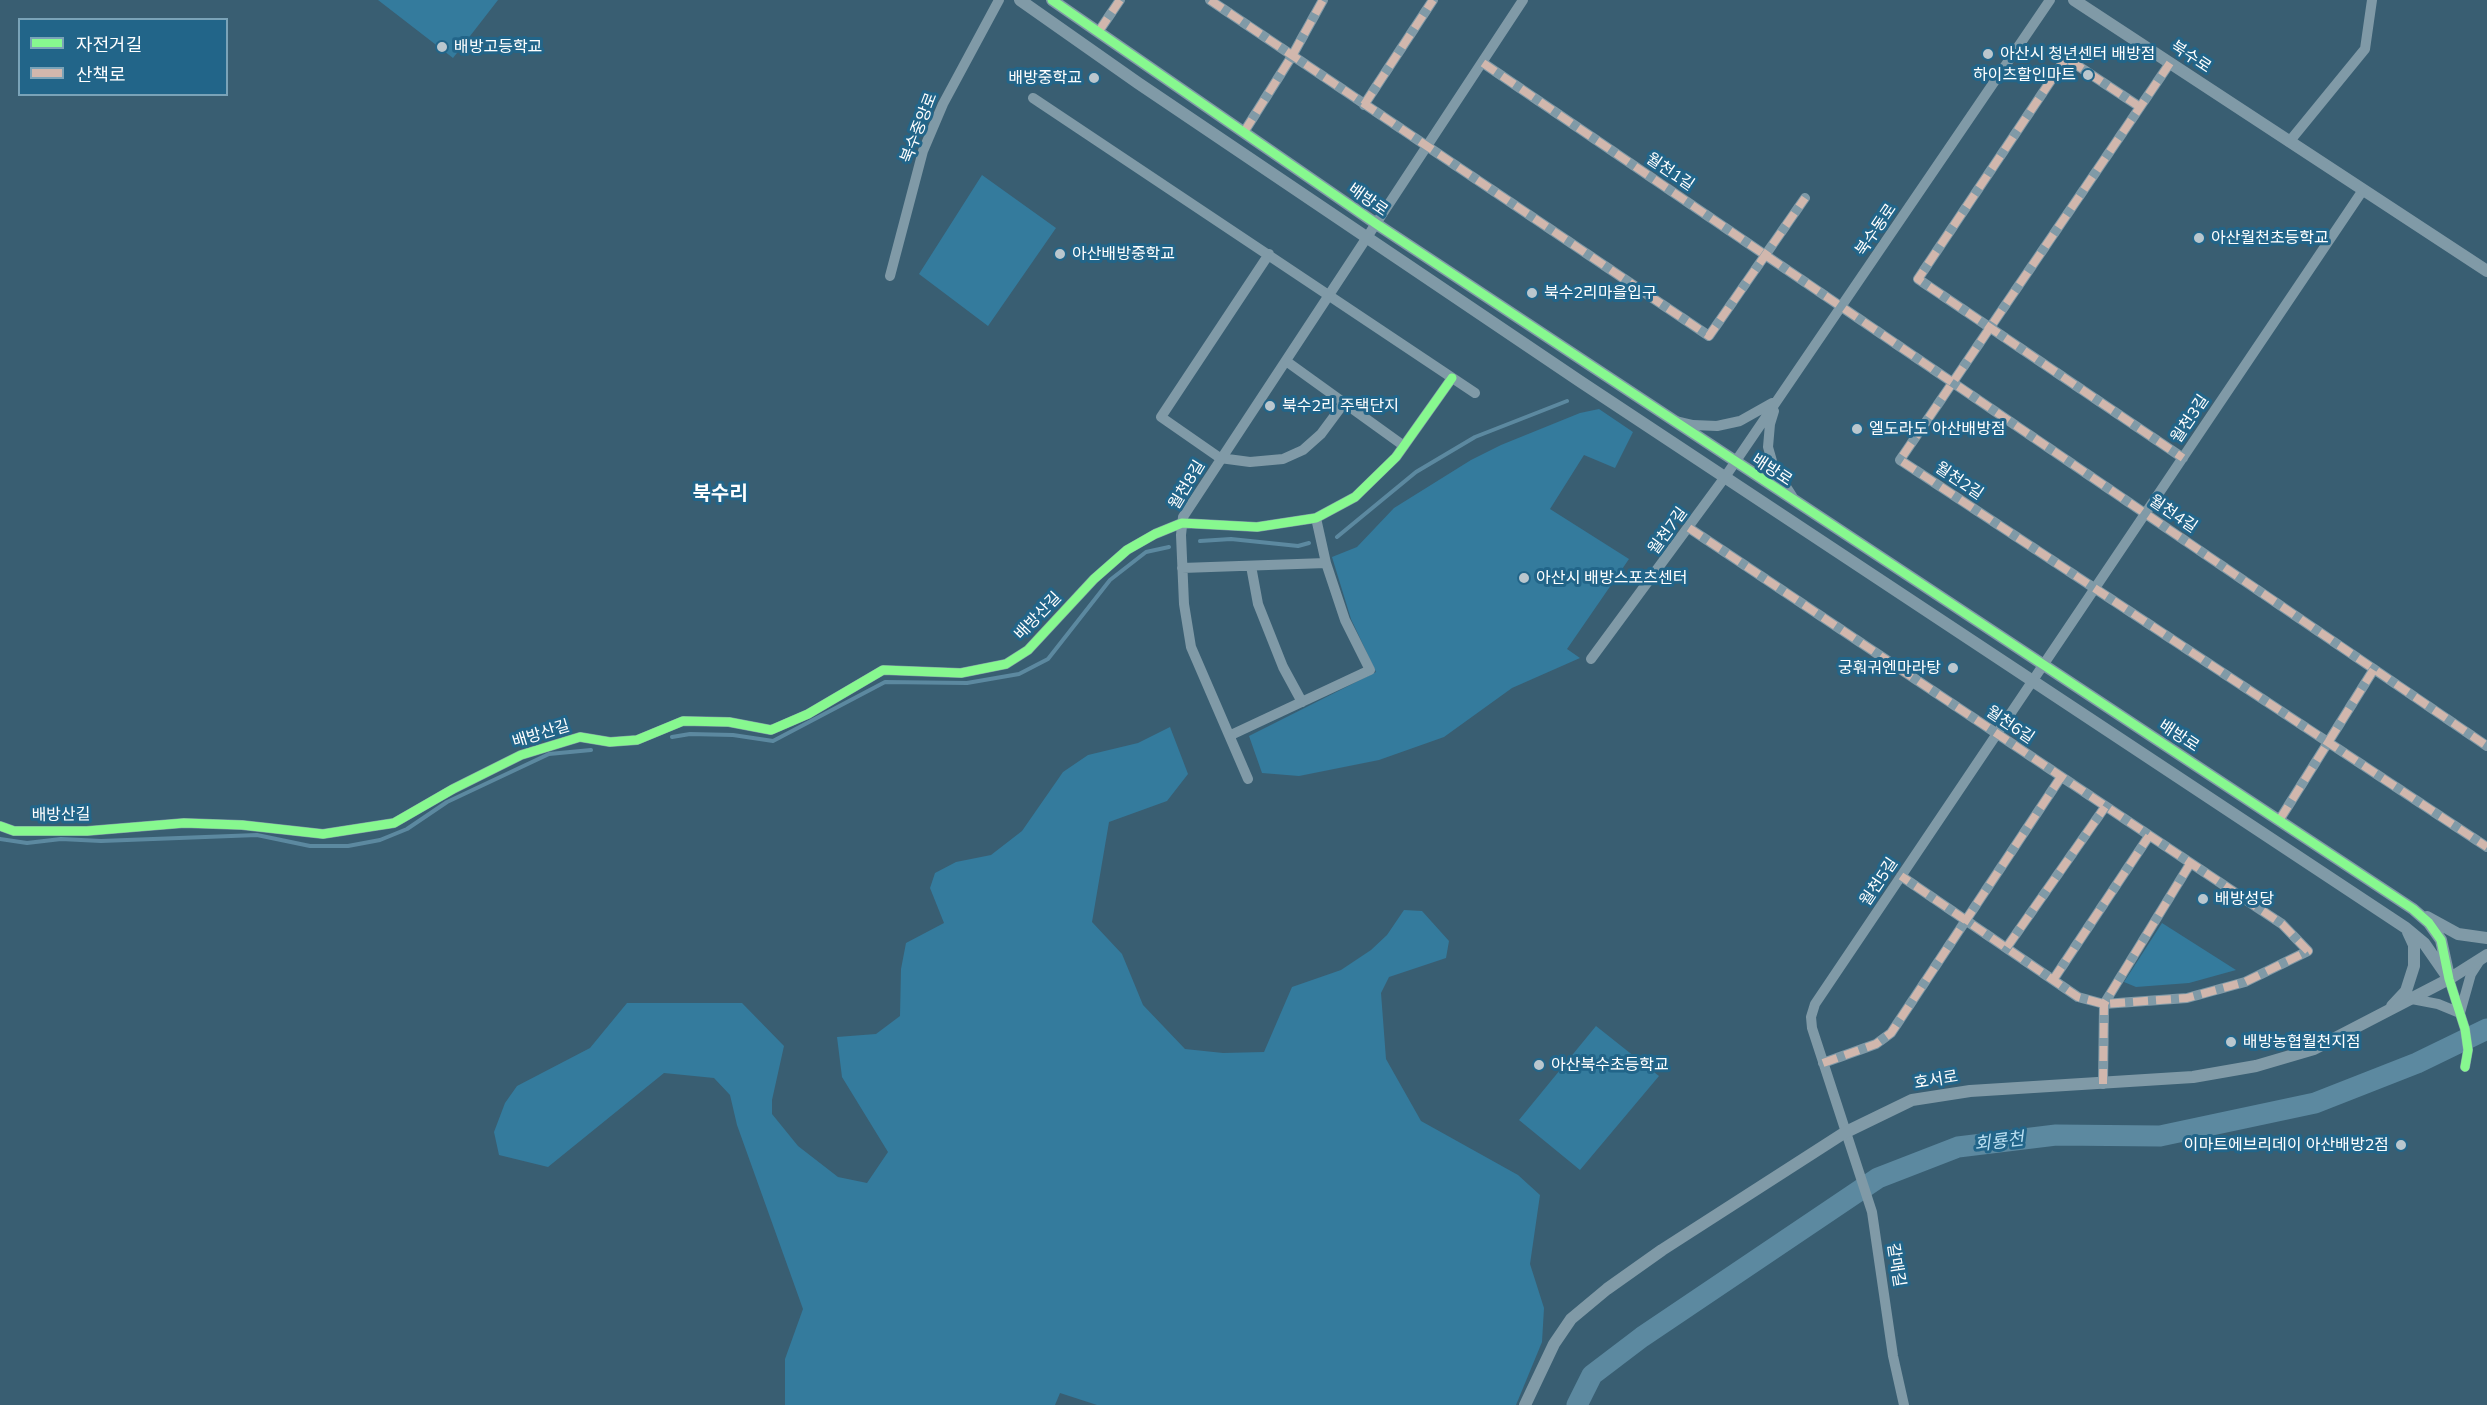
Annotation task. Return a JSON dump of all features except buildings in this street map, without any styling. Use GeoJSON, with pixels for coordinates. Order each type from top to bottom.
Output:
{"type":"FeatureCollection","features":[{"type":"Feature","properties":{"kind":"street","name":"북수중앙로"},"geometry":{"type":"LineString","coordinates":[[890,276],[923,152],[943,104],[999,0]]}},
{"type":"Feature","properties":{"kind":"street","name":"배방로"},"geometry":{"type":"LineString","coordinates":[[1020,0],[1368,239],[2406,928],[2424,943],[2449,980]]}},
{"type":"Feature","properties":{"kind":"street","name":"배방로"},"geometry":{"type":"LineString","coordinates":[[1052,0],[1378,225],[1734,463],[2280,819],[2410,908],[2429,923],[2441,940],[2449,980]]}},
{"type":"Feature","properties":{"kind":"street"},"geometry":{"type":"LineString","coordinates":[[1099,31],[1120,0]]}},
{"type":"Feature","properties":{"kind":"street"},"geometry":{"type":"LineString","coordinates":[[1210,0],[1222,3],[1292,56],[1709,336],[1805,198]]}},
{"type":"Feature","properties":{"kind":"street"},"geometry":{"type":"LineString","coordinates":[[1244,132],[1292,56],[1323,0]]}},
{"type":"Feature","properties":{"kind":"street","name":"배방로"},"geometry":{"type":"LineString","coordinates":[[1368,239],[1523,0]]}},
{"type":"Feature","properties":{"kind":"street","name":"북수동로"},"geometry":{"type":"LineString","coordinates":[[1725,477],[2050,0]]}},
{"type":"Feature","properties":{"kind":"street","name":"북수로"},"geometry":{"type":"LineString","coordinates":[[2074,0],[2487,272]]}},
{"type":"Feature","properties":{"kind":"street"},"geometry":{"type":"LineString","coordinates":[[2289,142],[2364,49],[2372,0]]}},
{"type":"Feature","properties":{"kind":"street"},"geometry":{"type":"LineString","coordinates":[[1364,105],[1427,3]]}},
{"type":"Feature","properties":{"kind":"street"},"geometry":{"type":"LineString","coordinates":[[2140,106],[2066,58],[1918,279],[2182,458]]}},
{"type":"Feature","properties":{"kind":"street","name":"월천1길"},"geometry":{"type":"LineString","coordinates":[[1483,63],[1841,307]]}},
{"type":"Feature","properties":{"kind":"street","name":"월천2길"},"geometry":{"type":"LineString","coordinates":[[2170,63],[1900,460],[2487,847]]}},
{"type":"Feature","properties":{"kind":"street"},"geometry":{"type":"LineString","coordinates":[[1033,98],[1331,294],[1475,393]]}},
{"type":"Feature","properties":{"kind":"street","name":"월천3길"},"geometry":{"type":"LineString","coordinates":[[2043,665],[2362,190]]}},
{"type":"Feature","properties":{"kind":"street","name":"월천8길"},"geometry":{"type":"LineString","coordinates":[[1248,779],[1231,735],[1191,647],[1184,604],[1182,523],[1194,498],[1220,458],[1368,239]]}},
{"type":"Feature","properties":{"kind":"street"},"geometry":{"type":"LineString","coordinates":[[1269,254],[1161,417],[1220,458],[1250,462],[1283,459],[1304,450],[1321,434],[1344,403]]}},
{"type":"Feature","properties":{"kind":"street","name":"월천4길"},"geometry":{"type":"LineString","coordinates":[[1841,307],[2487,746]]}},
{"type":"Feature","properties":{"kind":"street"},"geometry":{"type":"LineString","coordinates":[[1286,361],[1404,446]]}},
{"type":"Feature","properties":{"kind":"street"},"geometry":{"type":"LineString","coordinates":[[1182,523],[1257,527],[1316,518],[1355,497],[1404,446],[1452,378]]}},
{"type":"Feature","properties":{"kind":"street"},"geometry":{"type":"LineString","coordinates":[[1669,419],[1693,425],[1717,426],[1750,416],[1779,398]]}},
{"type":"Feature","properties":{"kind":"street"},"geometry":{"type":"LineString","coordinates":[[1779,398],[1770,424],[1768,447],[1774,468],[1786,489],[1805,509]]}},
{"type":"Feature","properties":{"kind":"street","name":"월천7길"},"geometry":{"type":"LineString","coordinates":[[1591,659],[1725,477]]}},
{"type":"Feature","properties":{"kind":"street"},"geometry":{"type":"LineString","coordinates":[[1231,735],[1370,670],[1345,620],[1326,562],[1316,518]]}},
{"type":"Feature","properties":{"kind":"street","name":"배방산길"},"geometry":{"type":"LineString","coordinates":[[0,826],[14,831],[87,831],[184,823],[242,825],[323,834],[394,823],[521,754],[580,737],[610,742],[637,740],[684,721],[729,722],[771,730],[808,714],[883,670],[961,673],[1006,664],[1028,650],[1095,579],[1127,550],[1155,534],[1182,523]]}},
{"type":"Feature","properties":{"kind":"street","name":"월천6길"},"geometry":{"type":"LineString","coordinates":[[1689,528],[2282,924],[2308,951],[2245,982],[2187,998],[2104,1004]]}},
{"type":"Feature","properties":{"kind":"street"},"geometry":{"type":"LineString","coordinates":[[1182,568],[1326,562]]}},
{"type":"Feature","properties":{"kind":"street"},"geometry":{"type":"LineString","coordinates":[[1251,566],[1258,604],[1283,667],[1302,702]]}},
{"type":"Feature","properties":{"kind":"street","name":"월천5길"},"geometry":{"type":"LineString","coordinates":[[1844,1133],[1812,1028],[1811,1017],[1815,1004],[2043,665]]}},
{"type":"Feature","properties":{"kind":"street"},"geometry":{"type":"LineString","coordinates":[[2280,819],[2374,669]]}},
{"type":"Feature","properties":{"kind":"street"},"geometry":{"type":"LineString","coordinates":[[1823,1063],[1876,1044],[1891,1033],[2061,777]]}},
{"type":"Feature","properties":{"kind":"street"},"geometry":{"type":"LineString","coordinates":[[2007,947],[2105,807]]}},
{"type":"Feature","properties":{"kind":"street"},"geometry":{"type":"LineString","coordinates":[[2053,980],[2149,836]]}},
{"type":"Feature","properties":{"kind":"street"},"geometry":{"type":"LineString","coordinates":[[2103,1084],[2104,1004],[2190,864]]}},
{"type":"Feature","properties":{"kind":"street"},"geometry":{"type":"LineString","coordinates":[[1901,876],[2078,998],[2104,1004]]}},
{"type":"Feature","properties":{"kind":"street"},"geometry":{"type":"LineString","coordinates":[[2410,908],[2458,934],[2487,938]]}},
{"type":"Feature","properties":{"kind":"street"},"geometry":{"type":"LineString","coordinates":[[2387,1012],[2406,990],[2414,966],[2414,945],[2406,928]]}},
{"type":"Feature","properties":{"kind":"street"},"geometry":{"type":"LineString","coordinates":[[2460,1004],[2484,957]]}},
{"type":"Feature","properties":{"kind":"street","name":"호서로"},"geometry":{"type":"LineString","coordinates":[[1525,1405],[1554,1344],[1581,1310],[1662,1250],[1844,1133],[1912,1100],[1970,1091],[2193,1077],[2256,1066],[2314,1049],[2449,980],[2484,957]]}},
{"type":"Feature","properties":{"kind":"street"},"geometry":{"type":"LineString","coordinates":[[2449,980],[2460,1004],[2468,1050],[2465,1067]]}},
{"type":"Feature","properties":{"kind":"street"},"geometry":{"type":"LineString","coordinates":[[2412,999],[2438,1004],[2460,1004]]}},
{"type":"Feature","properties":{"kind":"street","name":"갈매길"},"geometry":{"type":"LineString","coordinates":[[1844,1133],[1872,1212],[1893,1356],[1904,1405]]}},
{"type":"Feature","properties":{"kind":"shaded area"},"geometry":{"type":"Polygon","coordinates":[[[378,0],[498,0],[453,58],[378,0]]]}},
{"type":"Feature","properties":{"kind":"shaded area"},"geometry":{"type":"Polygon","coordinates":[[[982,175],[1056,228],[988,326],[919,274],[982,175]]]}},
{"type":"Feature","properties":{"kind":"shaded area"},"geometry":{"type":"Polygon","coordinates":[[[1599,409],[1633,432],[1615,468],[1584,455],[1550,509],[1629,559],[1567,649],[1580,658],[1512,688],[1444,737],[1379,760],[1299,776],[1262,773],[1249,736],[1376,672],[1351,619],[1332,557],[1357,547],[1394,508],[1471,460],[1501,445],[1580,413],[1599,409]]]}},
{"type":"Feature","properties":{"kind":"shaded area"},"geometry":{"type":"Polygon","coordinates":[[[1170,727],[1188,774],[1167,801],[1109,822],[1092,922],[1122,954],[1143,1005],[1185,1049],[1223,1053],[1264,1052],[1292,987],[1341,970],[1371,950],[1387,935],[1404,910],[1422,911],[1449,941],[1446,958],[1389,977],[1381,993],[1386,1059],[1421,1121],[1518,1175],[1540,1195],[1530,1264],[1544,1308],[1542,1342],[1516,1405],[1097,1405],[1060,1393],[1055,1405],[785,1405],[785,1359],[803,1309],[737,1125],[730,1095],[714,1078],[664,1073],[548,1167],[499,1155],[494,1132],[505,1103],[517,1086],[590,1048],[627,1003],[742,1003],[784,1046],[772,1100],[772,1114],[798,1146],[838,1177],[867,1183],[888,1152],[842,1077],[837,1037],[876,1034],[900,1016],[901,969],[906,943],[944,923],[930,888],[935,873],[956,862],[991,855],[1022,831],[1063,772],[1088,755],[1138,743],[1170,727]]]}},
{"type":"Feature","properties":{"kind":"shaded area"},"geometry":{"type":"Polygon","coordinates":[[[2162,923],[2236,970],[2189,983],[2136,987],[2124,982],[2162,923]]]}},
{"type":"Feature","properties":{"kind":"shaded area"},"geometry":{"type":"Polygon","coordinates":[[[1596,1026],[1659,1076],[1580,1170],[1519,1120],[1596,1026]]]}},
{"type":"Feature","properties":{"kind":"waterway"},"geometry":{"type":"LineString","coordinates":[[1337,537],[1416,472],[1475,437],[1567,401]]}},
{"type":"Feature","properties":{"kind":"waterway"},"geometry":{"type":"LineString","coordinates":[[1200,541],[1231,539],[1298,546],[1309,543]]}},
{"type":"Feature","properties":{"kind":"waterway"},"geometry":{"type":"LineString","coordinates":[[672,737],[690,734],[733,735],[773,741],[885,682],[967,683],[1019,674],[1048,659],[1110,580],[1146,552],[1169,547]]}},
{"type":"Feature","properties":{"kind":"waterway"},"geometry":{"type":"LineString","coordinates":[[0,839],[27,843],[61,839],[101,841],[257,835],[310,846],[348,846],[380,840],[407,829],[447,802],[549,754],[591,750]]}},
{"type":"Feature","properties":{"kind":"waterway","name":"회룡천"},"geometry":{"type":"LineString","coordinates":[[1577,1405],[1592,1375],[1642,1337],[1878,1178],[1958,1147],[2056,1135],[2160,1136],[2315,1103],[2417,1063],[2487,1029]]}},
{"type":"Feature","properties":{"kind":"marked path"},"geometry":{"type":"LineString","coordinates":[[1099,31],[1120,0]]}},
{"type":"Feature","properties":{"kind":"marked path"},"geometry":{"type":"LineString","coordinates":[[1210,0],[1709,336],[1805,198]]}},
{"type":"Feature","properties":{"kind":"marked path"},"geometry":{"type":"LineString","coordinates":[[1244,132],[1292,56],[1323,0]]}},
{"type":"Feature","properties":{"kind":"marked path"},"geometry":{"type":"LineString","coordinates":[[1364,105],[1433,0]]}},
{"type":"Feature","properties":{"kind":"marked path"},"geometry":{"type":"LineString","coordinates":[[2140,107],[2066,58],[1918,279],[2183,458]]}},
{"type":"Feature","properties":{"kind":"marked path"},"geometry":{"type":"LineString","coordinates":[[1483,63],[2487,746]]}},
{"type":"Feature","properties":{"kind":"marked path"},"geometry":{"type":"LineString","coordinates":[[2170,63],[1900,460],[2487,847]]}},
{"type":"Feature","properties":{"kind":"marked path"},"geometry":{"type":"LineString","coordinates":[[1689,528],[2282,924],[2308,951],[2245,982],[2187,998],[2104,1004],[2078,997],[1901,876]]}},
{"type":"Feature","properties":{"kind":"marked path"},"geometry":{"type":"LineString","coordinates":[[2280,819],[2374,669]]}},
{"type":"Feature","properties":{"kind":"marked path"},"geometry":{"type":"LineString","coordinates":[[1823,1063],[1876,1044],[1891,1033],[2061,777]]}},
{"type":"Feature","properties":{"kind":"marked path"},"geometry":{"type":"LineString","coordinates":[[2007,947],[2105,807]]}},
{"type":"Feature","properties":{"kind":"marked path"},"geometry":{"type":"LineString","coordinates":[[2053,980],[2149,836]]}},
{"type":"Feature","properties":{"kind":"marked path"},"geometry":{"type":"LineString","coordinates":[[2103,1084],[2104,1004],[2190,864]]}},
{"type":"Feature","properties":{"kind":"cycle path"},"geometry":{"type":"LineString","coordinates":[[1052,0],[1378,225],[2413,909],[2429,923],[2441,940],[2449,979],[2465,1029],[2468,1050],[2465,1067]]}},
{"type":"Feature","properties":{"kind":"cycle path"},"geometry":{"type":"LineString","coordinates":[[0,826],[14,831],[87,831],[184,823],[242,825],[323,834],[394,823],[453,789],[521,755],[580,737],[610,742],[637,740],[683,721],[729,722],[771,730],[808,714],[883,670],[961,673],[1006,664],[1028,650],[1094,579],[1127,550],[1155,534],[1182,523],[1257,527],[1316,518],[1355,497],[1396,457],[1452,378]]}},
{"type":"Feature","properties":{"kind":"place","name":"배방고등학교"},"geometry":{"type":"Point","coordinates":[442,47]}},
{"type":"Feature","properties":{"kind":"place","name":"아산시 청년센터 배방점"},"geometry":{"type":"Point","coordinates":[1988,54]}},
{"type":"Feature","properties":{"kind":"place","name":"하이츠할인마트"},"geometry":{"type":"Point","coordinates":[2088,75]}},
{"type":"Feature","properties":{"kind":"place","name":"배방중학교"},"geometry":{"type":"Point","coordinates":[1094,78]}},
{"type":"Feature","properties":{"kind":"place","name":"아산월천초등학교"},"geometry":{"type":"Point","coordinates":[2199,238]}},
{"type":"Feature","properties":{"kind":"place","name":"아산배방중학교"},"geometry":{"type":"Point","coordinates":[1060,254]}},
{"type":"Feature","properties":{"kind":"place","name":"북수2리마을입구"},"geometry":{"type":"Point","coordinates":[1532,293]}},
{"type":"Feature","properties":{"kind":"place","name":"북수2리 주택단지"},"geometry":{"type":"Point","coordinates":[1270,406]}},
{"type":"Feature","properties":{"kind":"place","name":"엘도라도 아산배방점"},"geometry":{"type":"Point","coordinates":[1857,429]}},
{"type":"Feature","properties":{"kind":"place","name":"아산시 배방스포츠센터"},"geometry":{"type":"Point","coordinates":[1524,578]}},
{"type":"Feature","properties":{"kind":"place","name":"궁훠궈엔마라탕"},"geometry":{"type":"Point","coordinates":[1953,668]}},
{"type":"Feature","properties":{"kind":"place","name":"배방성당"},"geometry":{"type":"Point","coordinates":[2203,899]}},
{"type":"Feature","properties":{"kind":"place","name":"배방농협월천지점"},"geometry":{"type":"Point","coordinates":[2231,1042]}},
{"type":"Feature","properties":{"kind":"place","name":"아산북수초등학교"},"geometry":{"type":"Point","coordinates":[1539,1065]}},
{"type":"Feature","properties":{"kind":"place","name":"이마트에브리데이 아산배방2점"},"geometry":{"type":"Point","coordinates":[2401,1145]}},
{"type":"Feature","properties":{"kind":"district","name":"북수리"},"geometry":{"type":"Point","coordinates":[720,494]}}]}
